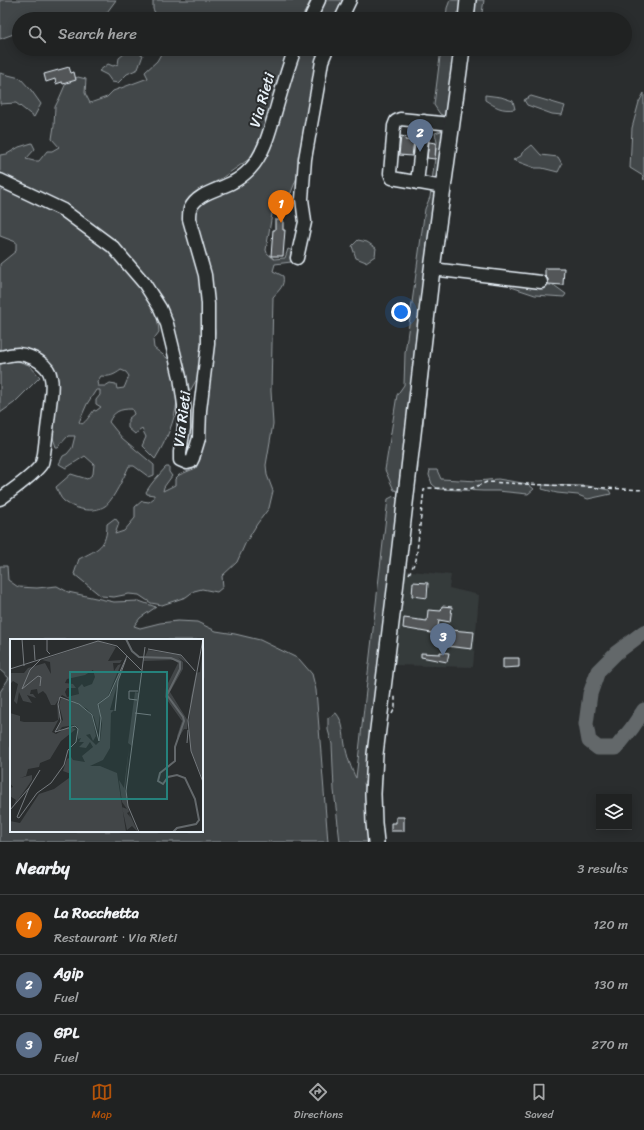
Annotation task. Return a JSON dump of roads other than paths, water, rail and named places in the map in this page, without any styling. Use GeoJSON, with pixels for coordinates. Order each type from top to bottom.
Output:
{"type":"FeatureCollection","features":[{"type":"Feature","properties":{"kind":"main road"},"geometry":{"type":"LineString","coordinates":[[467,12],[468,0]]}},
{"type":"Feature","properties":{"kind":"main road"},"geometry":{"type":"LineString","coordinates":[[376,842],[373,794],[375,754],[432,269],[461,56]]}},
{"type":"Feature","properties":{"kind":"street"},"geometry":{"type":"LineString","coordinates":[[313,12],[319,0]]}},
{"type":"Feature","properties":{"kind":"street"},"geometry":{"type":"LineString","coordinates":[[344,12],[350,0]]}},
{"type":"Feature","properties":{"kind":"street","name":"Via Rieti"},"geometry":{"type":"LineString","coordinates":[[0,180],[63,210],[113,247],[144,284],[160,308],[167,324],[180,377],[184,405],[184,428],[180,460],[187,463],[191,462],[199,438],[200,410],[208,344],[208,304],[205,275],[189,219],[190,210],[194,203],[202,196],[232,183],[244,176],[252,168],[266,141],[292,56]]}},
{"type":"Feature","properties":{"kind":"street"},"geometry":{"type":"LineString","coordinates":[[297,258],[305,222],[302,199],[305,159],[324,56]]}},
{"type":"Feature","properties":{"kind":"street"},"geometry":{"type":"LineString","coordinates":[[443,187],[392,178],[390,174],[394,126],[396,121],[400,119],[452,124]]}},
{"type":"Feature","properties":{"kind":"street"},"geometry":{"type":"LineString","coordinates":[[417,183],[424,121]]}},
{"type":"Feature","properties":{"kind":"street"},"geometry":{"type":"LineString","coordinates":[[432,269],[541,282]]}},
{"type":"Feature","properties":{"kind":"street"},"geometry":{"type":"LineString","coordinates":[[0,357],[19,354],[36,360],[48,370],[51,377],[52,391],[42,463],[37,470],[0,499]]}},
{"type":"Feature","properties":{"kind":"waterway"},"geometry":{"type":"LineString","coordinates":[[644,632],[616,653],[598,671],[590,694],[586,724],[589,741],[598,748],[616,748],[644,710]]}},
{"type":"Feature","properties":{"kind":"place","name":"Agip"},"geometry":{"type":"Point","coordinates":[420,152]}},
{"type":"Feature","properties":{"kind":"place","name":"La Rocchetta"},"geometry":{"type":"Point","coordinates":[281,223]}},
{"type":"Feature","properties":{"kind":"place","name":"GPL"},"geometry":{"type":"Point","coordinates":[443,656]}}]}
